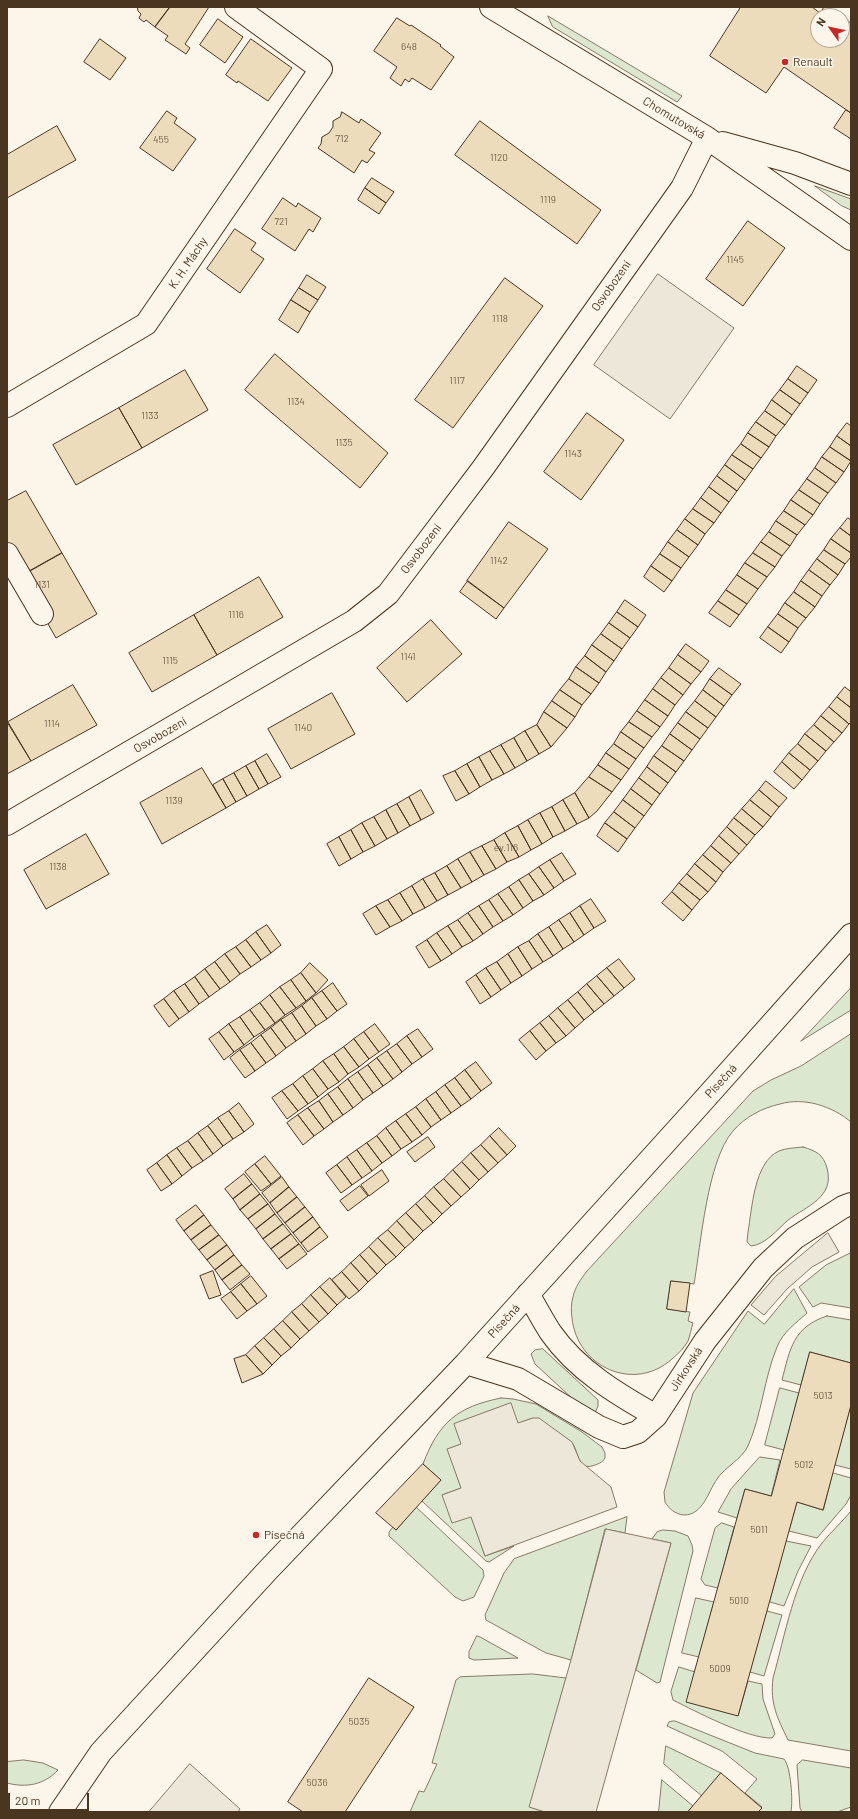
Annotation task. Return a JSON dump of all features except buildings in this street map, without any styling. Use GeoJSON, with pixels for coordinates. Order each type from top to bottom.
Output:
{"type":"FeatureCollection","features":[{"type":"Feature","properties":{"kind":"street","name":"K. H. Máchy"},"geometry":{"type":"LineString","coordinates":[[7,406],[146,324],[321,69],[236,7]]}},
{"type":"Feature","properties":{"kind":"street","name":"Chomutovská"},"geometry":{"type":"LineString","coordinates":[[491,7],[707,138],[851,239]]}},
{"type":"Feature","properties":{"kind":"street"},"geometry":{"type":"LineString","coordinates":[[707,138],[795,163],[851,184]]}},
{"type":"Feature","properties":{"kind":"street","name":"Osvobození"},"geometry":{"type":"LineString","coordinates":[[7,824],[354,621],[388,594],[483,468],[682,188],[707,138]]}},
{"type":"Feature","properties":{"kind":"street"},"geometry":{"type":"LineString","coordinates":[[7,554],[42,614]]}},
{"type":"Feature","properties":{"kind":"street","name":"Písečná"},"geometry":{"type":"LineString","coordinates":[[60,1812],[101,1752],[268,1570],[466,1363],[689,1117],[851,935]]}},
{"type":"Feature","properties":{"kind":"street","name":"Jirkovská"},"geometry":{"type":"LineString","coordinates":[[466,1363],[518,1378],[599,1427],[623,1437],[638,1432],[656,1416],[705,1341],[763,1268],[795,1238],[843,1207],[851,1204]]}},
{"type":"Feature","properties":{"kind":"street"},"geometry":{"type":"LineString","coordinates":[[528,1294],[552,1334],[584,1369],[620,1396],[656,1416]]}},
{"type":"Feature","properties":{"kind":"green space"},"geometry":{"type":"Polygon","coordinates":[[[548,16],[682,96],[677,102],[553,27],[548,16]]]}},
{"type":"Feature","properties":{"kind":"green space"},"geometry":{"type":"Polygon","coordinates":[[[815,186],[851,199],[851,210],[842,206],[815,186]]]}},
{"type":"Feature","properties":{"kind":"green space"},"geometry":{"type":"Polygon","coordinates":[[[851,988],[851,1010],[801,1041],[851,988]]]}},
{"type":"Feature","properties":{"kind":"green space"},"geometry":{"type":"Polygon","coordinates":[[[851,1034],[851,1122],[827,1107],[808,1102],[789,1102],[767,1108],[748,1117],[733,1131],[724,1145],[717,1162],[706,1204],[694,1284],[671,1281],[667,1309],[690,1312],[688,1321],[693,1323],[685,1346],[672,1359],[657,1369],[641,1374],[625,1374],[610,1370],[596,1361],[584,1350],[576,1335],[572,1316],[572,1299],[574,1293],[578,1283],[587,1271],[753,1091],[771,1080],[801,1066],[851,1034]]]}},
{"type":"Feature","properties":{"kind":"green space"},"geometry":{"type":"Polygon","coordinates":[[[803,1147],[812,1150],[821,1156],[825,1163],[828,1178],[827,1186],[823,1194],[818,1200],[788,1220],[766,1240],[751,1246],[747,1242],[751,1211],[759,1175],[764,1165],[779,1151],[803,1147]]]}},
{"type":"Feature","properties":{"kind":"green space"},"geometry":{"type":"Polygon","coordinates":[[[851,1253],[851,1308],[821,1303],[813,1307],[799,1287],[826,1265],[851,1253]]]}},
{"type":"Feature","properties":{"kind":"green space"},"geometry":{"type":"Polygon","coordinates":[[[794,1289],[807,1313],[786,1332],[777,1347],[769,1371],[757,1421],[748,1446],[742,1455],[720,1475],[704,1502],[696,1511],[691,1514],[684,1515],[675,1512],[668,1507],[665,1502],[664,1492],[693,1393],[748,1311],[764,1324],[794,1289]]]}},
{"type":"Feature","properties":{"kind":"green space"},"geometry":{"type":"Polygon","coordinates":[[[827,1316],[851,1320],[851,1363],[810,1352],[801,1385],[782,1380],[795,1340],[807,1326],[827,1316]]]}},
{"type":"Feature","properties":{"kind":"green space"},"geometry":{"type":"Polygon","coordinates":[[[543,1349],[598,1400],[598,1406],[595,1413],[588,1413],[535,1364],[531,1354],[535,1350],[543,1349]]]}},
{"type":"Feature","properties":{"kind":"green space"},"geometry":{"type":"Polygon","coordinates":[[[780,1388],[799,1393],[784,1450],[765,1445],[780,1388]]]}},
{"type":"Feature","properties":{"kind":"green space"},"geometry":{"type":"Polygon","coordinates":[[[501,1398],[536,1404],[582,1432],[602,1447],[605,1453],[605,1458],[598,1464],[592,1466],[583,1465],[573,1444],[570,1441],[533,1418],[448,1449],[461,1488],[442,1495],[471,1516],[485,1556],[514,1546],[489,1562],[486,1561],[422,1501],[441,1480],[423,1464],[436,1437],[443,1427],[452,1419],[472,1406],[501,1398]]]}},
{"type":"Feature","properties":{"kind":"green space"},"geometry":{"type":"Polygon","coordinates":[[[851,1405],[851,1469],[835,1465],[851,1405]]]}},
{"type":"Feature","properties":{"kind":"green space"},"geometry":{"type":"Polygon","coordinates":[[[760,1457],[780,1460],[771,1496],[745,1489],[737,1518],[718,1512],[731,1489],[760,1457]]]}},
{"type":"Feature","properties":{"kind":"green space"},"geometry":{"type":"Polygon","coordinates":[[[833,1473],[851,1478],[851,1495],[846,1504],[817,1538],[789,1531],[797,1502],[823,1510],[833,1473]]]}},
{"type":"Feature","properties":{"kind":"green space"},"geometry":{"type":"Polygon","coordinates":[[[416,1507],[483,1570],[484,1576],[474,1597],[463,1601],[455,1597],[389,1536],[389,1532],[393,1527],[396,1530],[416,1507]]]}},
{"type":"Feature","properties":{"kind":"green space"},"geometry":{"type":"Polygon","coordinates":[[[851,1511],[851,1751],[788,1740],[775,1710],[772,1687],[786,1626],[804,1573],[812,1557],[822,1543],[851,1511]]]}},
{"type":"Feature","properties":{"kind":"green space"},"geometry":{"type":"Polygon","coordinates":[[[627,1517],[625,1533],[605,1529],[571,1660],[546,1653],[486,1620],[485,1615],[504,1573],[514,1559],[627,1517]]]}},
{"type":"Feature","properties":{"kind":"green space"},"geometry":{"type":"Polygon","coordinates":[[[722,1523],[734,1527],[718,1588],[705,1585],[701,1579],[715,1528],[722,1523]]]}},
{"type":"Feature","properties":{"kind":"green space"},"geometry":{"type":"Polygon","coordinates":[[[663,1530],[675,1531],[688,1536],[693,1551],[660,1682],[657,1683],[636,1670],[671,1543],[652,1539],[657,1532],[663,1530]]]}},
{"type":"Feature","properties":{"kind":"green space"},"geometry":{"type":"Polygon","coordinates":[[[786,1541],[811,1546],[798,1571],[784,1606],[770,1602],[786,1541]]]}},
{"type":"Feature","properties":{"kind":"green space"},"geometry":{"type":"Polygon","coordinates":[[[696,1598],[714,1602],[699,1657],[682,1653],[696,1598]]]}},
{"type":"Feature","properties":{"kind":"green space"},"geometry":{"type":"Polygon","coordinates":[[[767,1611],[782,1615],[764,1676],[750,1672],[767,1611]]]}},
{"type":"Feature","properties":{"kind":"green space"},"geometry":{"type":"Polygon","coordinates":[[[477,1636],[518,1658],[474,1660],[469,1658],[469,1652],[477,1636]]]}},
{"type":"Feature","properties":{"kind":"green space"},"geometry":{"type":"Polygon","coordinates":[[[679,1667],[695,1672],[738,1716],[748,1681],[762,1684],[763,1699],[775,1734],[772,1738],[750,1734],[722,1724],[673,1700],[671,1692],[679,1667]]]}},
{"type":"Feature","properties":{"kind":"green space"},"geometry":{"type":"Polygon","coordinates":[[[533,1674],[566,1678],[530,1807],[545,1812],[410,1812],[419,1791],[424,1792],[437,1764],[432,1763],[456,1680],[460,1677],[533,1674]]]}},
{"type":"Feature","properties":{"kind":"green space"},"geometry":{"type":"Polygon","coordinates":[[[675,1721],[755,1753],[784,1759],[791,1784],[791,1812],[758,1812],[762,1807],[745,1793],[757,1779],[722,1751],[667,1726],[669,1722],[675,1721]]]}},
{"type":"Feature","properties":{"kind":"green space"},"geometry":{"type":"Polygon","coordinates":[[[666,1746],[721,1773],[703,1797],[664,1764],[666,1746]]]}},
{"type":"Feature","properties":{"kind":"green space"},"geometry":{"type":"Polygon","coordinates":[[[24,1760],[43,1763],[58,1770],[47,1779],[34,1784],[21,1785],[7,1783],[7,1762],[24,1760]]]}},
{"type":"Feature","properties":{"kind":"green space"},"geometry":{"type":"Polygon","coordinates":[[[803,1760],[851,1768],[851,1807],[837,1812],[802,1812],[800,1808],[797,1765],[803,1760]]]}},
{"type":"Feature","properties":{"kind":"green space"},"geometry":{"type":"Polygon","coordinates":[[[662,1780],[693,1806],[688,1812],[659,1812],[662,1780]]]}},
{"type":"Feature","properties":{"kind":"shaded area"},"geometry":{"type":"Polygon","coordinates":[[[658,274],[734,328],[670,419],[594,365],[658,274]]]}},
{"type":"Feature","properties":{"kind":"shaded area"},"geometry":{"type":"Polygon","coordinates":[[[828,1233],[839,1252],[812,1267],[787,1289],[764,1315],[751,1305],[775,1277],[828,1233]]]}},
{"type":"Feature","properties":{"kind":"shaded area"},"geometry":{"type":"Polygon","coordinates":[[[511,1403],[518,1423],[533,1418],[539,1418],[572,1442],[580,1461],[611,1487],[617,1507],[485,1556],[471,1517],[452,1523],[442,1495],[461,1488],[447,1449],[461,1444],[454,1424],[511,1403]]]}},
{"type":"Feature","properties":{"kind":"shaded area"},"geometry":{"type":"Polygon","coordinates":[[[606,1529],[671,1543],[596,1812],[545,1812],[529,1807],[571,1660],[606,1529]]]}},
{"type":"Feature","properties":{"kind":"shaded area"},"geometry":{"type":"Polygon","coordinates":[[[190,1764],[240,1809],[238,1812],[149,1812],[190,1764]]]}},
{"type":"Feature","properties":{"kind":"place","name":"Renault"},"geometry":{"type":"Point","coordinates":[785,62]}},
{"type":"Feature","properties":{"kind":"place","name":"Písečná"},"geometry":{"type":"Point","coordinates":[256,1535]}}]}
